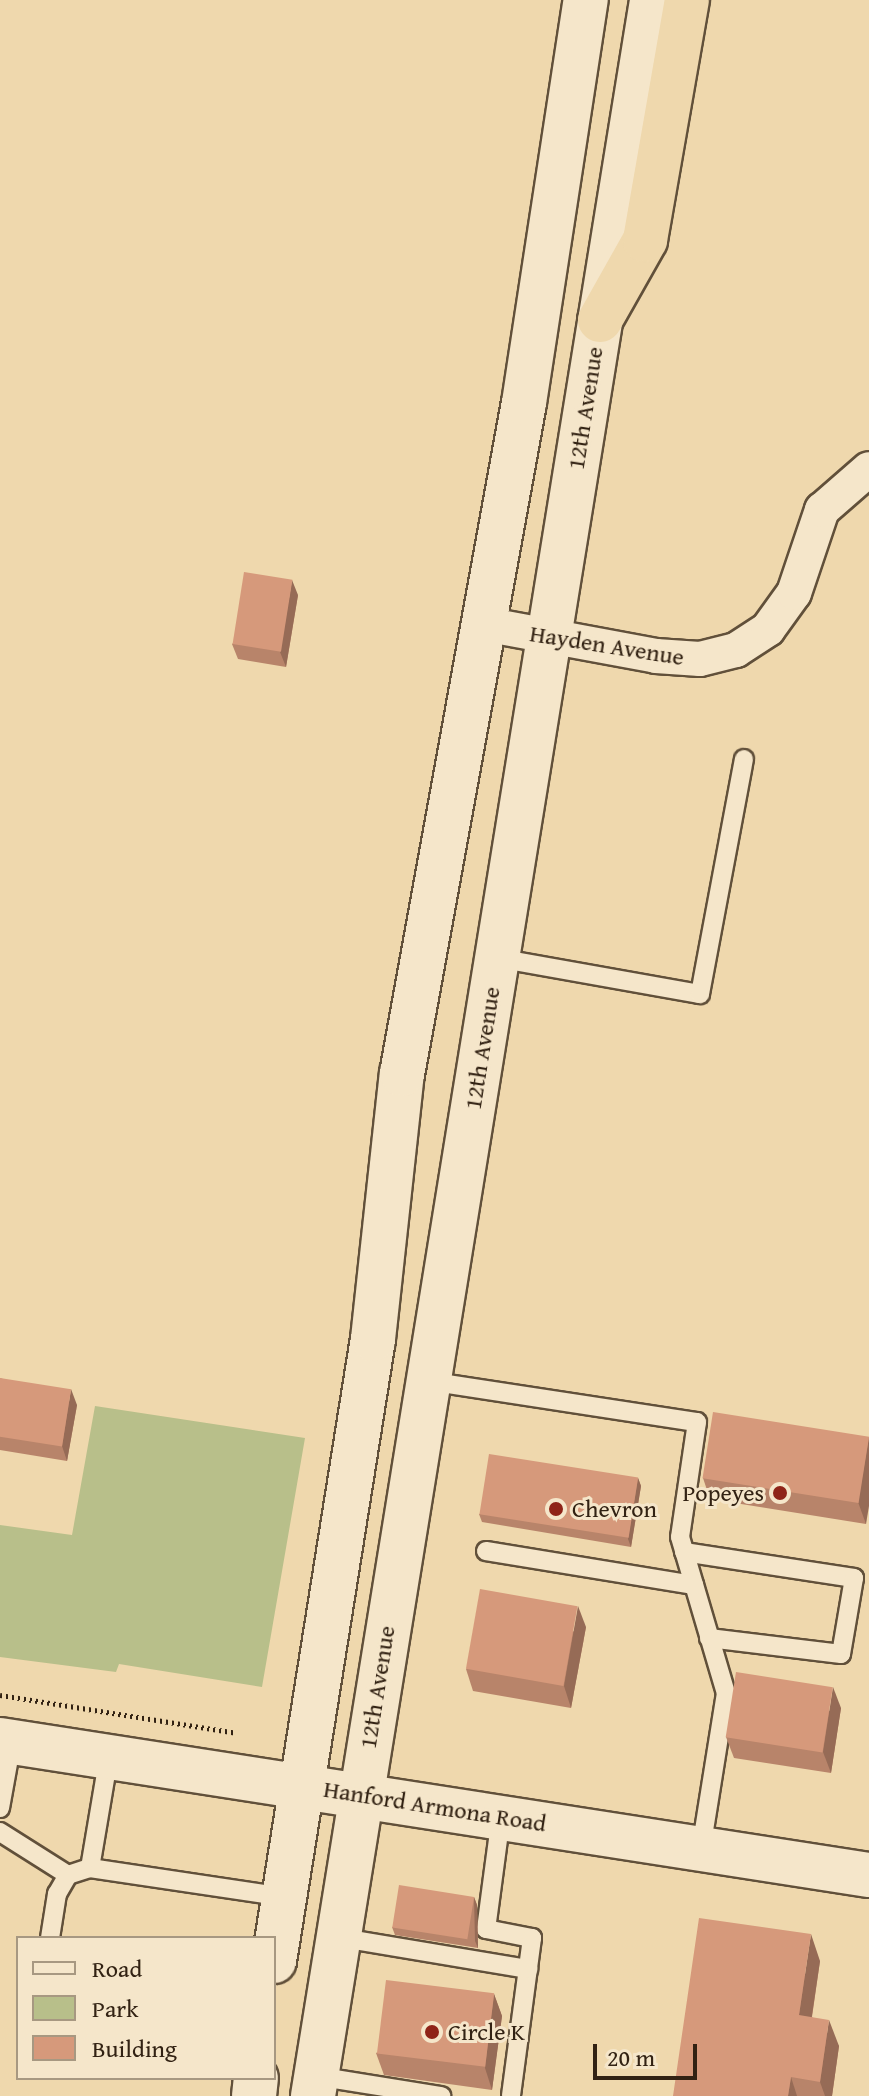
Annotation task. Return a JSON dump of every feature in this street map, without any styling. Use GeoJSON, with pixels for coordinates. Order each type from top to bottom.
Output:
{"type":"FeatureCollection","features":[{"type":"Feature","properties":{"kind":"highway"},"geometry":{"type":"LineString","coordinates":[[600,320],[645,240],[687,0]]}},
{"type":"Feature","properties":{"kind":"main road"},"geometry":{"type":"LineString","coordinates":[[276,1948],[298,1784],[373,1339],[402,1074],[484,624],[586,0]]}},
{"type":"Feature","properties":{"kind":"main road","name":"12th Avenue"},"geometry":{"type":"LineString","coordinates":[[315,2086],[652,0]]}},
{"type":"Feature","properties":{"kind":"main road","name":"Hanford Armona Road"},"geometry":{"type":"LineString","coordinates":[[6,1740],[869,1875]]}},
{"type":"Feature","properties":{"kind":"street","name":"Hayden Avenue"},"geometry":{"type":"LineString","coordinates":[[484,624],[700,659],[736,650],[768,629],[794,593],[822,510],[869,469]]}},
{"type":"Feature","properties":{"kind":"lane"},"geometry":{"type":"LineString","coordinates":[[497,958],[700,994],[744,759]]}},
{"type":"Feature","properties":{"kind":"lane"},"geometry":{"type":"LineString","coordinates":[[428,1381],[697,1422],[680,1537],[726,1693],[701,1850]]}},
{"type":"Feature","properties":{"kind":"lane"},"geometry":{"type":"LineString","coordinates":[[486,1551],[694,1585]]}},
{"type":"Feature","properties":{"kind":"lane"},"geometry":{"type":"LineString","coordinates":[[684,1552],[854,1578],[841,1654],[709,1638]]}},
{"type":"Feature","properties":{"kind":"lane"},"geometry":{"type":"LineString","coordinates":[[0,1808],[6,1740]]}},
{"type":"Feature","properties":{"kind":"lane"},"geometry":{"type":"LineString","coordinates":[[90,1868],[109,1756]]}},
{"type":"Feature","properties":{"kind":"lane"},"geometry":{"type":"LineString","coordinates":[[501,1817],[486,1929],[532,1938],[511,2096]]}},
{"type":"Feature","properties":{"kind":"lane"},"geometry":{"type":"LineString","coordinates":[[0,1832],[68,1875]]}},
{"type":"Feature","properties":{"kind":"lane"},"geometry":{"type":"LineString","coordinates":[[50,1936],[57,1894],[68,1875],[90,1868],[284,1897]]}},
{"type":"Feature","properties":{"kind":"lane"},"geometry":{"type":"LineString","coordinates":[[337,1937],[528,1969]]}},
{"type":"Feature","properties":{"kind":"lane"},"geometry":{"type":"LineString","coordinates":[[315,2086],[441,2096]]}},
{"type":"Feature","properties":{"kind":"path"},"geometry":{"type":"LineString","coordinates":[[0,1695],[243,1734]]}},
{"type":"Feature","properties":{"kind":"green space"},"geometry":{"type":"Polygon","coordinates":[[[95,1406],[305,1438],[262,1687],[119,1664],[116,1672],[0,1657],[0,1525],[72,1535],[95,1406]]]}},
{"type":"Feature","properties":{"kind":"building"},"geometry":{"type":"Polygon","coordinates":[[[244,572],[292,580],[281,652],[233,644],[244,572]]]}},
{"type":"Feature","properties":{"kind":"building"},"geometry":{"type":"Polygon","coordinates":[[[0,1378],[71,1389],[62,1447],[0,1437],[0,1378]]]}},
{"type":"Feature","properties":{"kind":"building"},"geometry":{"type":"Polygon","coordinates":[[[713,1412],[869,1437],[859,1503],[703,1478],[713,1412]]]}},
{"type":"Feature","properties":{"kind":"building"},"geometry":{"type":"Polygon","coordinates":[[[489,1454],[638,1478],[629,1538],[479,1514],[489,1454]]]}},
{"type":"Feature","properties":{"kind":"building"},"geometry":{"type":"Polygon","coordinates":[[[480,1589],[577,1606],[563,1686],[466,1669],[480,1589]]]}},
{"type":"Feature","properties":{"kind":"building"},"geometry":{"type":"Polygon","coordinates":[[[736,1672],[833,1687],[822,1753],[726,1737],[736,1672]]]}},
{"type":"Feature","properties":{"kind":"building"},"geometry":{"type":"Polygon","coordinates":[[[399,1885],[474,1897],[467,1939],[392,1927],[399,1885]]]}},
{"type":"Feature","properties":{"kind":"building"},"geometry":{"type":"Polygon","coordinates":[[[699,1918],[811,1934],[799,2015],[829,2020],[820,2082],[791,2077],[788,2096],[673,2096],[699,1918]]]}},
{"type":"Feature","properties":{"kind":"building"},"geometry":{"type":"Polygon","coordinates":[[[386,1980],[494,1993],[485,2067],[377,2053],[386,1980]]]}},
{"type":"Feature","properties":{"kind":"place","name":"Popeyes"},"geometry":{"type":"Point","coordinates":[780,1493]}},
{"type":"Feature","properties":{"kind":"place","name":"Chevron"},"geometry":{"type":"Point","coordinates":[556,1509]}},
{"type":"Feature","properties":{"kind":"place","name":"Circle K"},"geometry":{"type":"Point","coordinates":[432,2032]}}]}
